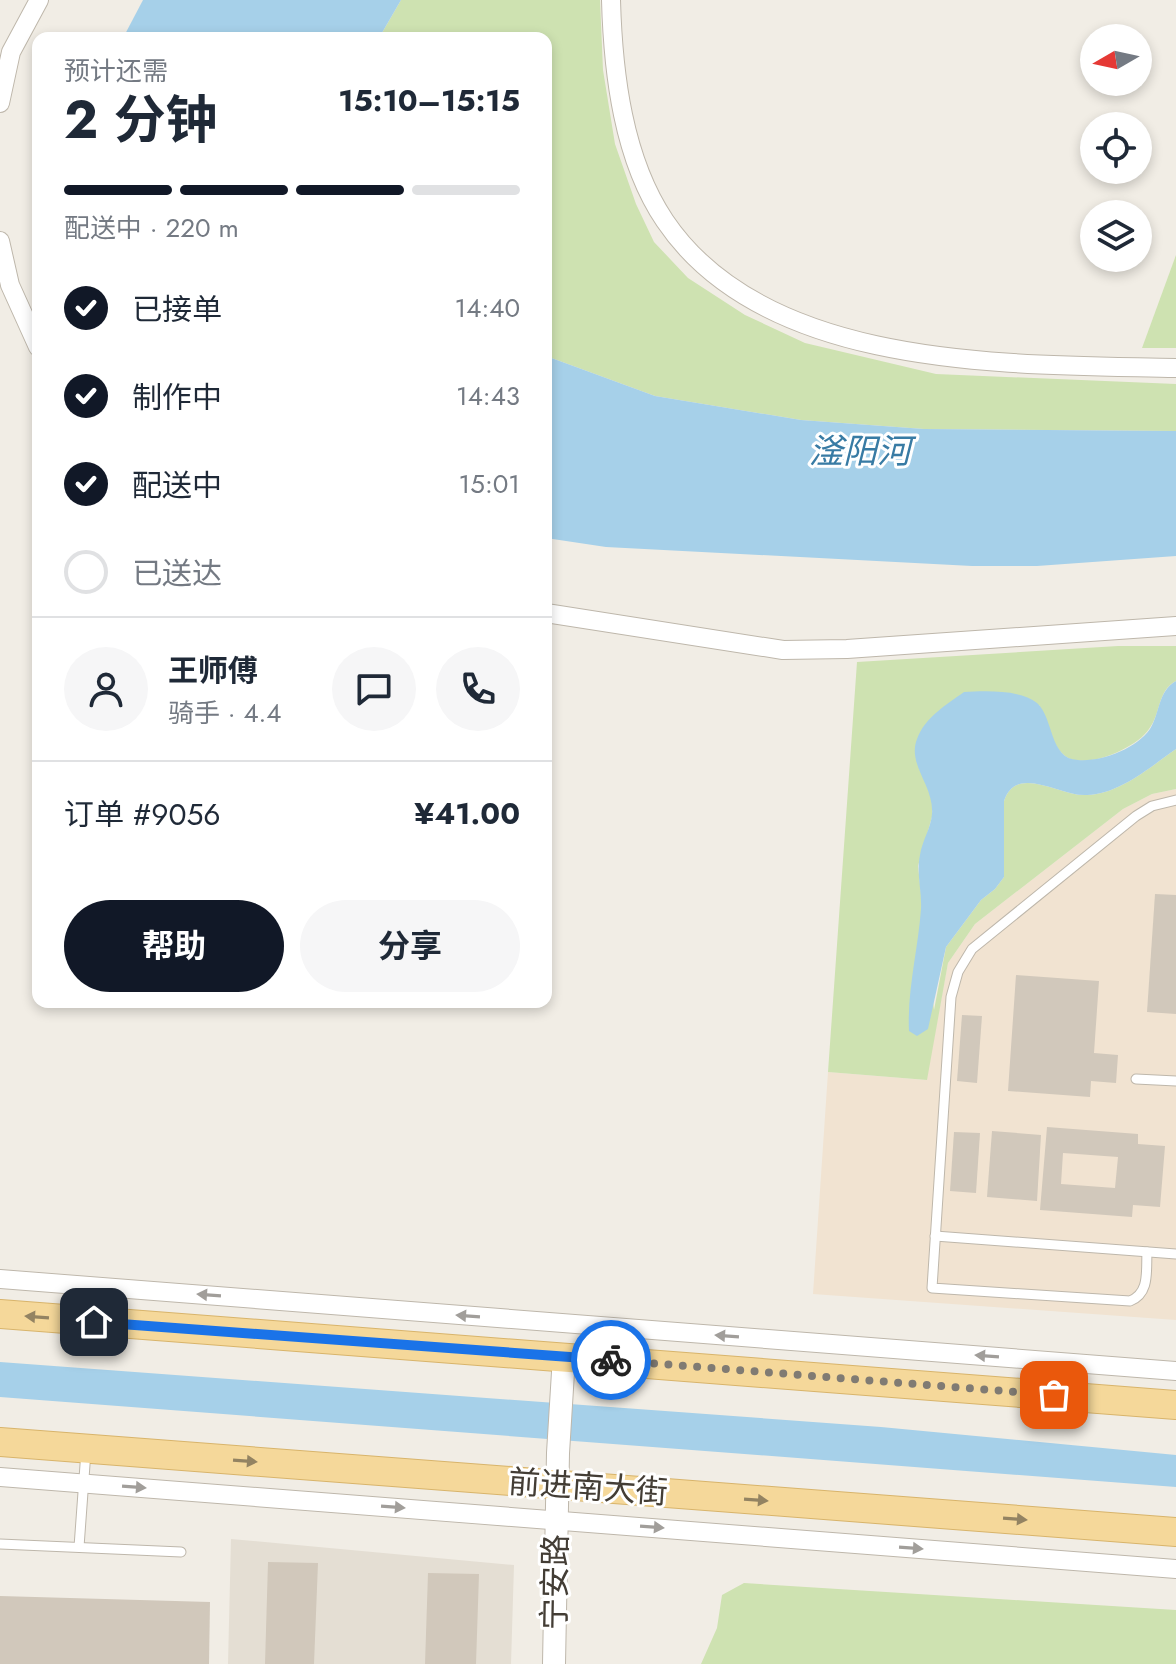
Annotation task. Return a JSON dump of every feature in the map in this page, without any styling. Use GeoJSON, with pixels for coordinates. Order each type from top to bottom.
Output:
{"type":"FeatureCollection","features":[{"type":"Feature","properties":{"kind":"main road"},"geometry":{"type":"LineString","coordinates":[[0,1314],[1176,1405]]}},
{"type":"Feature","properties":{"kind":"main road","name":"前进南大街"},"geometry":{"type":"LineString","coordinates":[[0,1442],[1176,1532]]}},
{"type":"Feature","properties":{"kind":"street"},"geometry":{"type":"LineString","coordinates":[[0,103],[11,52],[39,0]]}},
{"type":"Feature","properties":{"kind":"street"},"geometry":{"type":"LineString","coordinates":[[611,0],[615,62],[627,126],[641,175],[665,221],[696,258],[753,302],[802,325],[856,342],[938,356],[1035,364],[1176,368]]}},
{"type":"Feature","properties":{"kind":"street"},"geometry":{"type":"LineString","coordinates":[[0,241],[10,285],[32,334]]}},
{"type":"Feature","properties":{"kind":"street"},"geometry":{"type":"LineString","coordinates":[[552,614],[783,650],[847,649],[1176,626]]}},
{"type":"Feature","properties":{"kind":"street"},"geometry":{"type":"LineString","coordinates":[[0,1279],[1176,1371]]}},
{"type":"Feature","properties":{"kind":"street","name":"宁安路"},"geometry":{"type":"LineString","coordinates":[[554,1664],[558,1453],[564,1356]]}},
{"type":"Feature","properties":{"kind":"street"},"geometry":{"type":"LineString","coordinates":[[0,1477],[1176,1569]]}},
{"type":"Feature","properties":{"kind":"lane"},"geometry":{"type":"LineString","coordinates":[[1147,1252],[1145,1290],[1140,1297],[1130,1301],[932,1288],[951,997],[965,956],[1136,816],[1152,806],[1176,800]]}},
{"type":"Feature","properties":{"kind":"lane"},"geometry":{"type":"LineString","coordinates":[[1136,1079],[1176,1081]]}},
{"type":"Feature","properties":{"kind":"lane"},"geometry":{"type":"LineString","coordinates":[[935,1236],[1176,1254]]}},
{"type":"Feature","properties":{"kind":"lane"},"geometry":{"type":"LineString","coordinates":[[79,1547],[86,1448]]}},
{"type":"Feature","properties":{"kind":"lane"},"geometry":{"type":"LineString","coordinates":[[0,1544],[181,1552]]}},
{"type":"Feature","properties":{"kind":"shaded area"},"geometry":{"type":"Polygon","coordinates":[[[1176,789],[1176,1320],[813,1294],[828,1072],[926,1080],[948,963],[975,924],[1123,809],[1152,794],[1176,789]]]}},
{"type":"Feature","properties":{"kind":"shaded area"},"geometry":{"type":"Polygon","coordinates":[[[231,1539],[514,1565],[511,1664],[228,1664],[231,1539]]]}},
{"type":"Feature","properties":{"kind":"green space"},"geometry":{"type":"Polygon","coordinates":[[[401,0],[600,0],[603,70],[615,144],[636,204],[654,242],[688,278],[745,315],[805,343],[936,374],[1176,384],[1176,431],[924,429],[801,420],[655,396],[552,358],[552,32],[382,32],[401,0]]]}},
{"type":"Feature","properties":{"kind":"green space"},"geometry":{"type":"Polygon","coordinates":[[[1176,255],[1176,348],[1142,348],[1176,255]]]}},
{"type":"Feature","properties":{"kind":"green space"},"geometry":{"type":"Polygon","coordinates":[[[1118,646],[1176,646],[1176,681],[1165,691],[1149,729],[1122,750],[1084,761],[1065,756],[1056,746],[1039,705],[919,769],[926,779],[932,799],[932,817],[918,866],[934,1010],[946,947],[981,900],[1004,877],[1004,801],[1010,790],[1019,784],[1029,783],[1076,794],[1099,793],[1123,785],[1176,749],[1176,789],[1152,794],[1123,809],[975,924],[948,963],[927,1080],[828,1072],[857,662],[1118,646]]]}},
{"type":"Feature","properties":{"kind":"green space"},"geometry":{"type":"Polygon","coordinates":[[[744,1583],[1176,1610],[1176,1664],[701,1664],[717,1628],[722,1595],[744,1583]]]}},
{"type":"Feature","properties":{"kind":"water"},"geometry":{"type":"Polygon","coordinates":[[[143,0],[401,0],[382,32],[126,32],[143,0]]]}},
{"type":"Feature","properties":{"kind":"water","name":"滏阳河"},"geometry":{"type":"Polygon","coordinates":[[[552,358],[655,396],[801,420],[924,429],[1176,431],[1176,556],[1037,566],[972,566],[606,547],[552,539],[552,358]]]}},
{"type":"Feature","properties":{"kind":"water"},"geometry":{"type":"Polygon","coordinates":[[[1176,681],[1176,749],[1145,771],[1111,790],[1087,795],[1029,783],[1019,784],[1010,790],[1004,801],[1004,877],[981,900],[946,947],[928,1029],[917,1036],[909,1031],[921,909],[919,862],[932,814],[929,794],[915,758],[917,739],[925,724],[964,692],[1012,693],[1037,703],[1062,753],[1078,760],[1097,759],[1117,753],[1144,736],[1153,723],[1166,690],[1176,681]]]}},
{"type":"Feature","properties":{"kind":"water"},"geometry":{"type":"Polygon","coordinates":[[[0,1362],[881,1427],[1176,1455],[1176,1487],[0,1397],[0,1362]]]}},
{"type":"Feature","properties":{"kind":"building"},"geometry":{"type":"Polygon","coordinates":[[[1155,894],[1176,895],[1176,1014],[1147,1012],[1155,894]]]}},
{"type":"Feature","properties":{"kind":"building"},"geometry":{"type":"Polygon","coordinates":[[[1016,975],[1099,981],[1094,1053],[1118,1055],[1116,1083],[1091,1081],[1090,1097],[1008,1091],[1016,975]]]}},
{"type":"Feature","properties":{"kind":"building"},"geometry":{"type":"Polygon","coordinates":[[[962,1015],[982,1016],[977,1083],[957,1081],[962,1015]]]}},
{"type":"Feature","properties":{"kind":"building"},"geometry":{"type":"Polygon","coordinates":[[[1047,1127],[1138,1134],[1138,1144],[1165,1146],[1160,1207],[1133,1205],[1132,1217],[1040,1210],[1047,1127]],[[1063,1153],[1061,1184],[1115,1188],[1118,1157],[1063,1153]]]}},
{"type":"Feature","properties":{"kind":"building"},"geometry":{"type":"Polygon","coordinates":[[[992,1131],[1041,1135],[1037,1201],[987,1197],[992,1131]]]}},
{"type":"Feature","properties":{"kind":"building"},"geometry":{"type":"Polygon","coordinates":[[[954,1132],[980,1133],[976,1193],[950,1191],[954,1132]]]}},
{"type":"Feature","properties":{"kind":"building"},"geometry":{"type":"Polygon","coordinates":[[[268,1562],[318,1563],[314,1664],[265,1664],[268,1562]]]}},
{"type":"Feature","properties":{"kind":"building"},"geometry":{"type":"Polygon","coordinates":[[[428,1573],[479,1574],[476,1664],[425,1664],[428,1573]]]}},
{"type":"Feature","properties":{"kind":"building"},"geometry":{"type":"Polygon","coordinates":[[[0,1596],[210,1602],[209,1664],[0,1664],[0,1596]]]}},
{"type":"Feature","properties":{"kind":"way so far"},"geometry":{"type":"LineString","coordinates":[[611,1360],[1054,1395]]}},
{"type":"Feature","properties":{"kind":"route"},"geometry":{"type":"LineString","coordinates":[[94,1322],[611,1360]]}}]}
